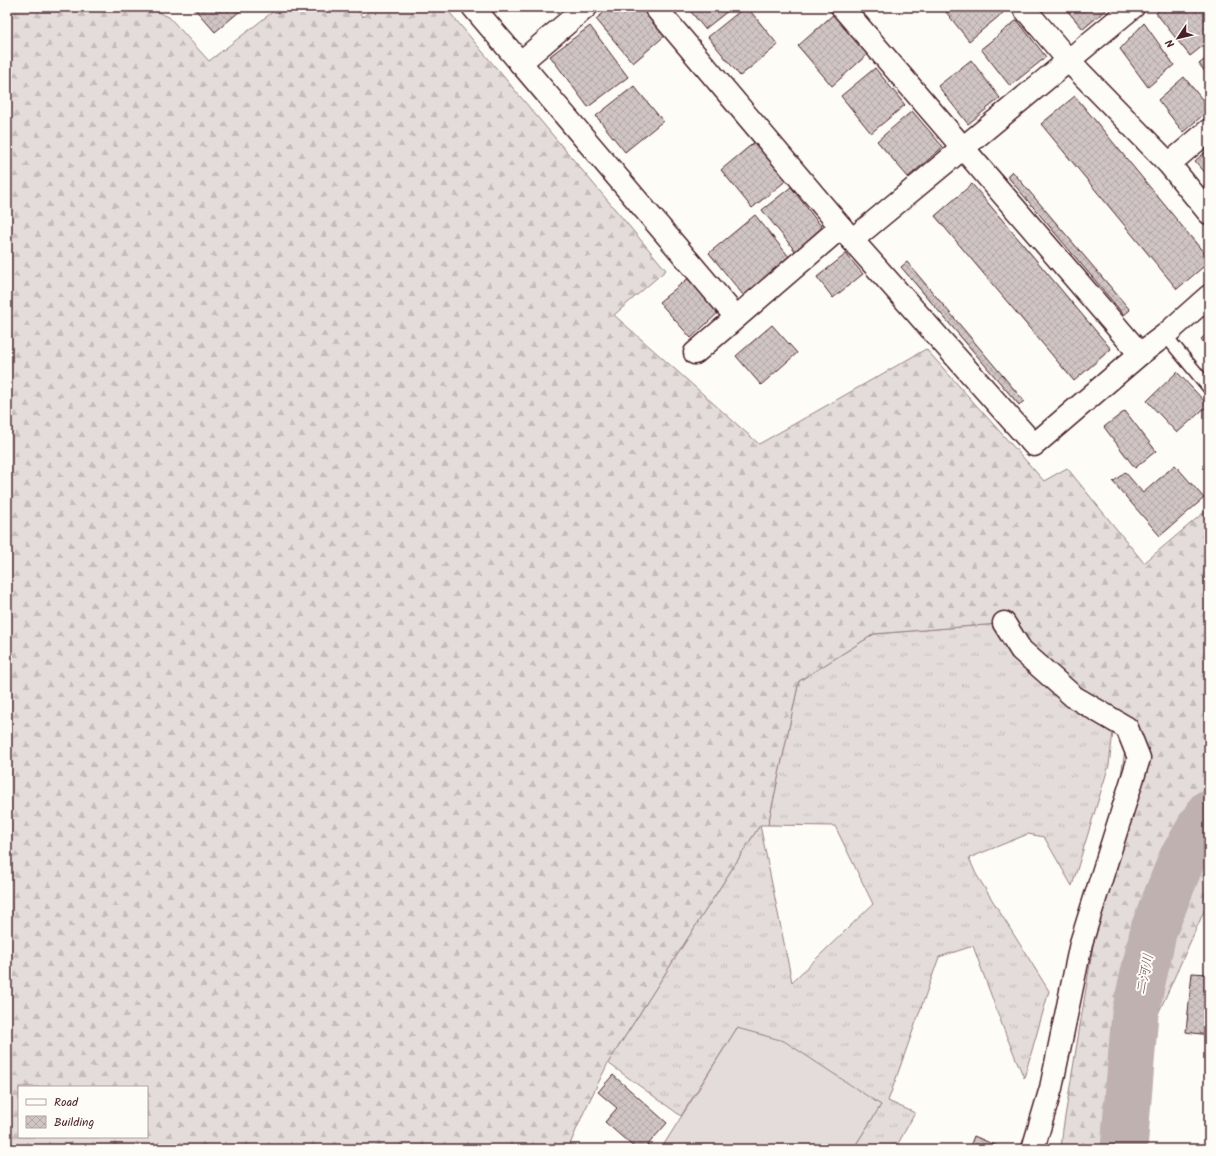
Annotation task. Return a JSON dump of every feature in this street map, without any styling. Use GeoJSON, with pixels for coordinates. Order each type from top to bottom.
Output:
{"type":"FeatureCollection","features":[{"type":"Feature","properties":{"kind":"street"},"geometry":{"type":"LineString","coordinates":[[473,7],[736,317]]}},
{"type":"Feature","properties":{"kind":"street"},"geometry":{"type":"LineString","coordinates":[[520,63],[586,7]]}},
{"type":"Feature","properties":{"kind":"street"},"geometry":{"type":"LineString","coordinates":[[655,7],[847,233],[1034,445],[1209,296]]}},
{"type":"Feature","properties":{"kind":"street"},"geometry":{"type":"LineString","coordinates":[[842,7],[1140,354]]}},
{"type":"Feature","properties":{"kind":"street"},"geometry":{"type":"LineString","coordinates":[[1023,7],[1069,61],[1169,164],[1209,213]]}},
{"type":"Feature","properties":{"kind":"street"},"geometry":{"type":"LineString","coordinates":[[695,353],[736,317],[963,148],[1133,7]]}},
{"type":"Feature","properties":{"kind":"street"},"geometry":{"type":"LineString","coordinates":[[1169,164],[1209,130]]}},
{"type":"Feature","properties":{"kind":"street"},"geometry":{"type":"LineString","coordinates":[[1004,623],[1022,650],[1074,697],[1127,728],[1138,758],[1080,943],[1051,1088],[1033,1149]]}},
{"type":"Feature","properties":{"kind":"lane"},"geometry":{"type":"LineString","coordinates":[[1165,335],[1209,388]]}},
{"type":"Feature","properties":{"kind":"green space"},"geometry":{"type":"Polygon","coordinates":[[[7,7],[146,7],[169,17],[209,61],[279,7],[354,7],[363,17],[374,7],[445,7],[666,270],[614,315],[759,444],[926,349],[1044,481],[1067,468],[1144,563],[1209,508],[1209,900],[1154,1023],[1134,1149],[1061,1149],[1129,726],[998,624],[874,634],[799,681],[768,825],[760,825],[608,1063],[568,1149],[7,1149],[7,7]]]}},
{"type":"Feature","properties":{"kind":"green space"},"geometry":{"type":"Polygon","coordinates":[[[998,624],[1113,732],[1109,765],[1072,886],[1044,837],[1028,834],[969,858],[976,874],[1049,991],[1024,1078],[1004,1030],[973,946],[939,957],[888,1101],[915,1113],[895,1149],[853,1149],[881,1105],[737,1028],[681,1116],[608,1063],[760,825],[792,982],[873,904],[835,826],[768,825],[799,681],[874,634],[998,624]]]}},
{"type":"Feature","properties":{"kind":"green space"},"geometry":{"type":"Polygon","coordinates":[[[737,1028],[784,1041],[881,1105],[853,1149],[661,1149],[737,1028]]]}},
{"type":"Feature","properties":{"kind":"building"},"geometry":{"type":"Polygon","coordinates":[[[193,7],[245,7],[215,32],[193,7]]]}},
{"type":"Feature","properties":{"kind":"building"},"geometry":{"type":"Polygon","coordinates":[[[611,7],[646,7],[668,33],[633,63],[596,19],[611,7]]]}},
{"type":"Feature","properties":{"kind":"building"},"geometry":{"type":"Polygon","coordinates":[[[687,7],[733,7],[705,29],[687,7]]]}},
{"type":"Feature","properties":{"kind":"building"},"geometry":{"type":"Polygon","coordinates":[[[745,7],[747,7],[778,45],[740,76],[708,37],[745,7]]]}},
{"type":"Feature","properties":{"kind":"building"},"geometry":{"type":"Polygon","coordinates":[[[942,7],[1000,7],[1004,12],[969,41],[942,7]]]}},
{"type":"Feature","properties":{"kind":"building"},"geometry":{"type":"Polygon","coordinates":[[[1064,7],[1105,7],[1107,9],[1083,29],[1064,7]]]}},
{"type":"Feature","properties":{"kind":"building"},"geometry":{"type":"Polygon","coordinates":[[[1164,7],[1208,7],[1209,41],[1190,56],[1156,13],[1164,7]]]}},
{"type":"Feature","properties":{"kind":"building"},"geometry":{"type":"Polygon","coordinates":[[[835,13],[869,53],[832,86],[798,46],[835,13]]]}},
{"type":"Feature","properties":{"kind":"building"},"geometry":{"type":"Polygon","coordinates":[[[1017,20],[1046,57],[1010,86],[981,49],[1017,20]]]}},
{"type":"Feature","properties":{"kind":"building"},"geometry":{"type":"Polygon","coordinates":[[[1144,23],[1174,65],[1148,87],[1120,49],[1144,23]]]}},
{"type":"Feature","properties":{"kind":"building"},"geometry":{"type":"Polygon","coordinates":[[[590,26],[628,77],[588,107],[550,56],[590,26]]]}},
{"type":"Feature","properties":{"kind":"building"},"geometry":{"type":"Polygon","coordinates":[[[1209,56],[1209,77],[1199,64],[1209,56]]]}},
{"type":"Feature","properties":{"kind":"building"},"geometry":{"type":"Polygon","coordinates":[[[971,60],[1000,98],[968,124],[938,86],[971,60]]]}},
{"type":"Feature","properties":{"kind":"building"},"geometry":{"type":"Polygon","coordinates":[[[875,68],[905,105],[871,133],[841,96],[875,68]]]}},
{"type":"Feature","properties":{"kind":"building"},"geometry":{"type":"Polygon","coordinates":[[[1184,77],[1209,108],[1209,110],[1183,132],[1158,100],[1184,77]]]}},
{"type":"Feature","properties":{"kind":"building"},"geometry":{"type":"Polygon","coordinates":[[[634,86],[663,121],[625,152],[596,116],[634,86]]]}},
{"type":"Feature","properties":{"kind":"building"},"geometry":{"type":"Polygon","coordinates":[[[1075,96],[1209,259],[1209,262],[1177,289],[1041,124],[1075,96]]]}},
{"type":"Feature","properties":{"kind":"building"},"geometry":{"type":"Polygon","coordinates":[[[912,111],[943,147],[908,177],[877,141],[912,111]]]}},
{"type":"Feature","properties":{"kind":"building"},"geometry":{"type":"Polygon","coordinates":[[[757,140],[788,179],[752,208],[721,170],[757,140]]]}},
{"type":"Feature","properties":{"kind":"building"},"geometry":{"type":"Polygon","coordinates":[[[1209,149],[1209,177],[1195,161],[1209,149]]]}},
{"type":"Feature","properties":{"kind":"building"},"geometry":{"type":"Polygon","coordinates":[[[1012,171],[1130,310],[1124,315],[1007,176],[1012,171]]]}},
{"type":"Feature","properties":{"kind":"building"},"geometry":{"type":"Polygon","coordinates":[[[972,184],[1111,349],[1074,381],[935,216],[972,184]]]}},
{"type":"Feature","properties":{"kind":"building"},"geometry":{"type":"Polygon","coordinates":[[[791,187],[824,230],[796,252],[762,210],[791,187]]]}},
{"type":"Feature","properties":{"kind":"building"},"geometry":{"type":"Polygon","coordinates":[[[755,215],[790,258],[744,296],[709,253],[755,215]]]}},
{"type":"Feature","properties":{"kind":"building"},"geometry":{"type":"Polygon","coordinates":[[[846,254],[863,274],[833,298],[817,277],[846,254]]]}},
{"type":"Feature","properties":{"kind":"building"},"geometry":{"type":"Polygon","coordinates":[[[907,262],[1024,401],[1019,405],[901,267],[907,262]]]}},
{"type":"Feature","properties":{"kind":"building"},"geometry":{"type":"Polygon","coordinates":[[[691,276],[720,311],[691,338],[659,302],[691,276]]]}},
{"type":"Feature","properties":{"kind":"building"},"geometry":{"type":"Polygon","coordinates":[[[772,325],[797,353],[761,385],[736,356],[772,325]]]}},
{"type":"Feature","properties":{"kind":"building"},"geometry":{"type":"Polygon","coordinates":[[[1209,332],[1209,349],[1201,339],[1209,332]]]}},
{"type":"Feature","properties":{"kind":"building"},"geometry":{"type":"Polygon","coordinates":[[[1177,372],[1208,405],[1177,433],[1147,401],[1177,372]]]}},
{"type":"Feature","properties":{"kind":"building"},"geometry":{"type":"Polygon","coordinates":[[[1125,411],[1156,451],[1135,468],[1104,427],[1125,411]]]}},
{"type":"Feature","properties":{"kind":"building"},"geometry":{"type":"Polygon","coordinates":[[[1175,465],[1204,498],[1160,536],[1113,482],[1125,472],[1143,493],[1175,465]]]}},
{"type":"Feature","properties":{"kind":"building"},"geometry":{"type":"Polygon","coordinates":[[[1192,973],[1209,974],[1209,1035],[1186,1032],[1192,973]]]}},
{"type":"Feature","properties":{"kind":"building"},"geometry":{"type":"Polygon","coordinates":[[[613,1075],[667,1123],[644,1149],[636,1149],[605,1122],[617,1108],[598,1092],[613,1075]]]}},
{"type":"Feature","properties":{"kind":"building"},"geometry":{"type":"Polygon","coordinates":[[[974,1136],[1004,1149],[969,1149],[974,1136]]]}},
{"type":"Feature","properties":{"kind":"waterway","name":"二河川"},"geometry":{"type":"LineString","coordinates":[[1124,1149],[1135,1013],[1154,929],[1182,859],[1209,813]]}}]}
